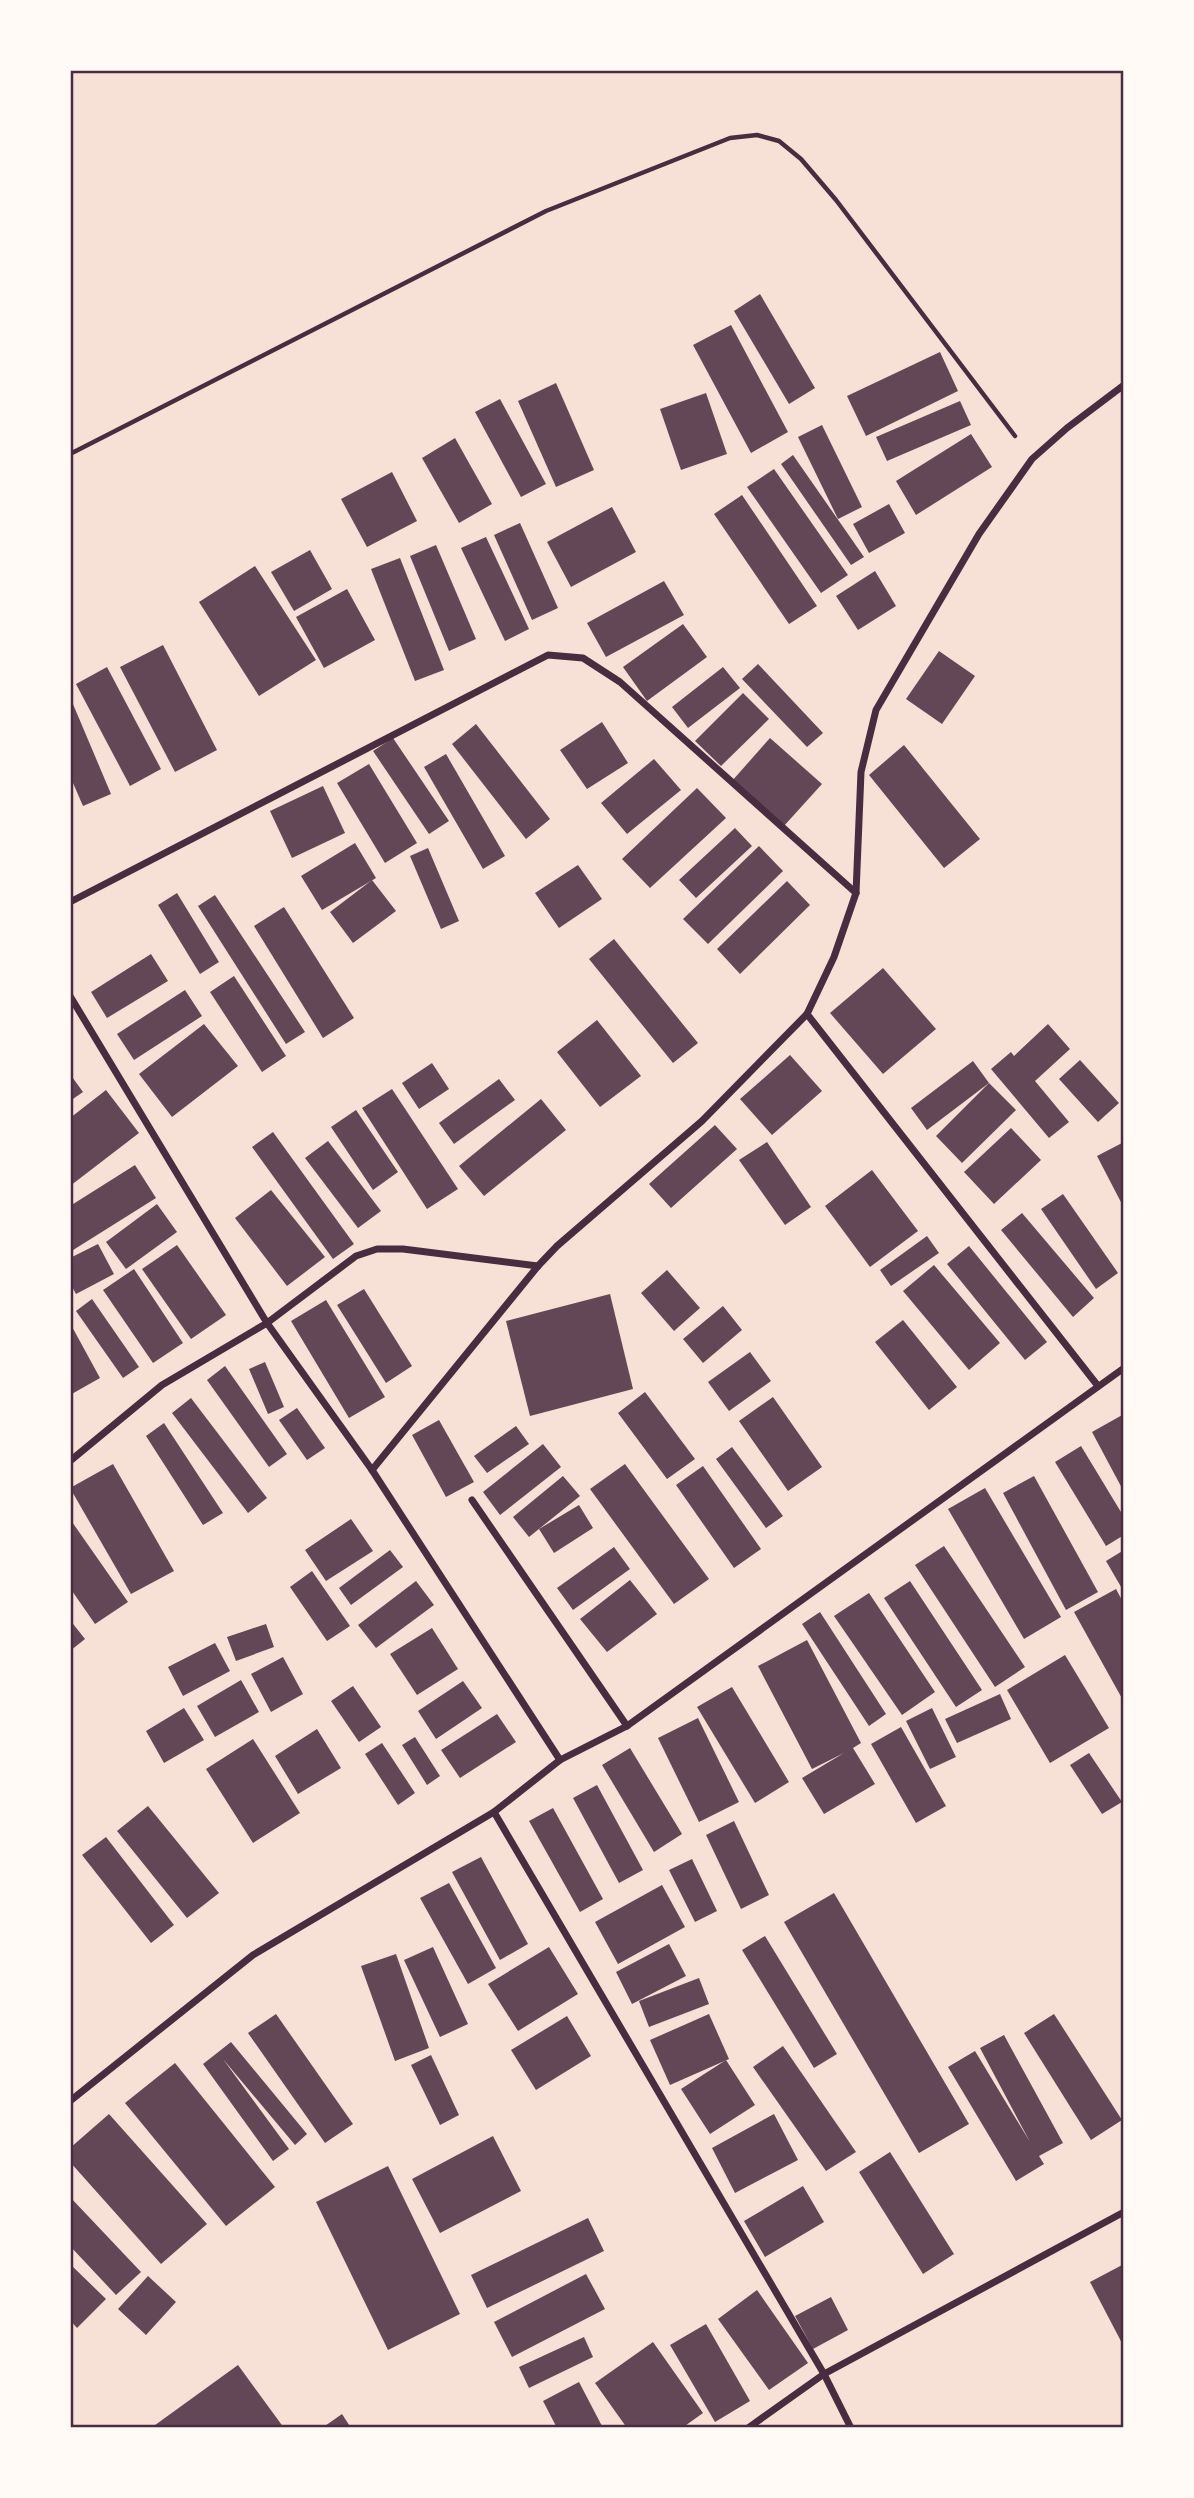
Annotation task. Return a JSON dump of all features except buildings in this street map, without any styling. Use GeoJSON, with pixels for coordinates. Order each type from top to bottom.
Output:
{"type":"FeatureCollection","features":[{"type":"Feature","properties":{"kind":"street"},"geometry":{"type":"LineString","coordinates":[[372,1470],[538,1266],[702,1121],[807,1014],[834,957],[856,893],[861,772],[876,710],[979,534],[1032,459],[1067,428],[1124,385]]}},
{"type":"Feature","properties":{"kind":"street"},"geometry":{"type":"LineString","coordinates":[[70,902],[548,655],[583,658],[620,682],[856,893]]}},
{"type":"Feature","properties":{"kind":"street"},"geometry":{"type":"LineString","coordinates":[[70,996],[267,1323],[372,1470],[560,1760]]}},
{"type":"Feature","properties":{"kind":"street"},"geometry":{"type":"LineString","coordinates":[[807,1014],[1098,1386]]}},
{"type":"Feature","properties":{"kind":"street"},"geometry":{"type":"LineString","coordinates":[[70,1461],[162,1385],[267,1323],[356,1256],[377,1249],[403,1249],[538,1266]]}},
{"type":"Feature","properties":{"kind":"street"},"geometry":{"type":"LineString","coordinates":[[70,2100],[253,1955],[494,1812],[560,1760],[627,1726],[1124,1368]]}},
{"type":"Feature","properties":{"kind":"street"},"geometry":{"type":"LineString","coordinates":[[472,1500],[627,1726]]}},
{"type":"Feature","properties":{"kind":"street"},"geometry":{"type":"LineString","coordinates":[[494,1812],[824,2374],[851,2428]]}},
{"type":"Feature","properties":{"kind":"street"},"geometry":{"type":"LineString","coordinates":[[748,2428],[824,2374],[1124,2212]]}},
{"type":"Feature","properties":{"kind":"path"},"geometry":{"type":"LineString","coordinates":[[70,454],[545,211],[730,138],[757,135],[779,141],[802,159],[862,233],[1032,459]]}}]}
